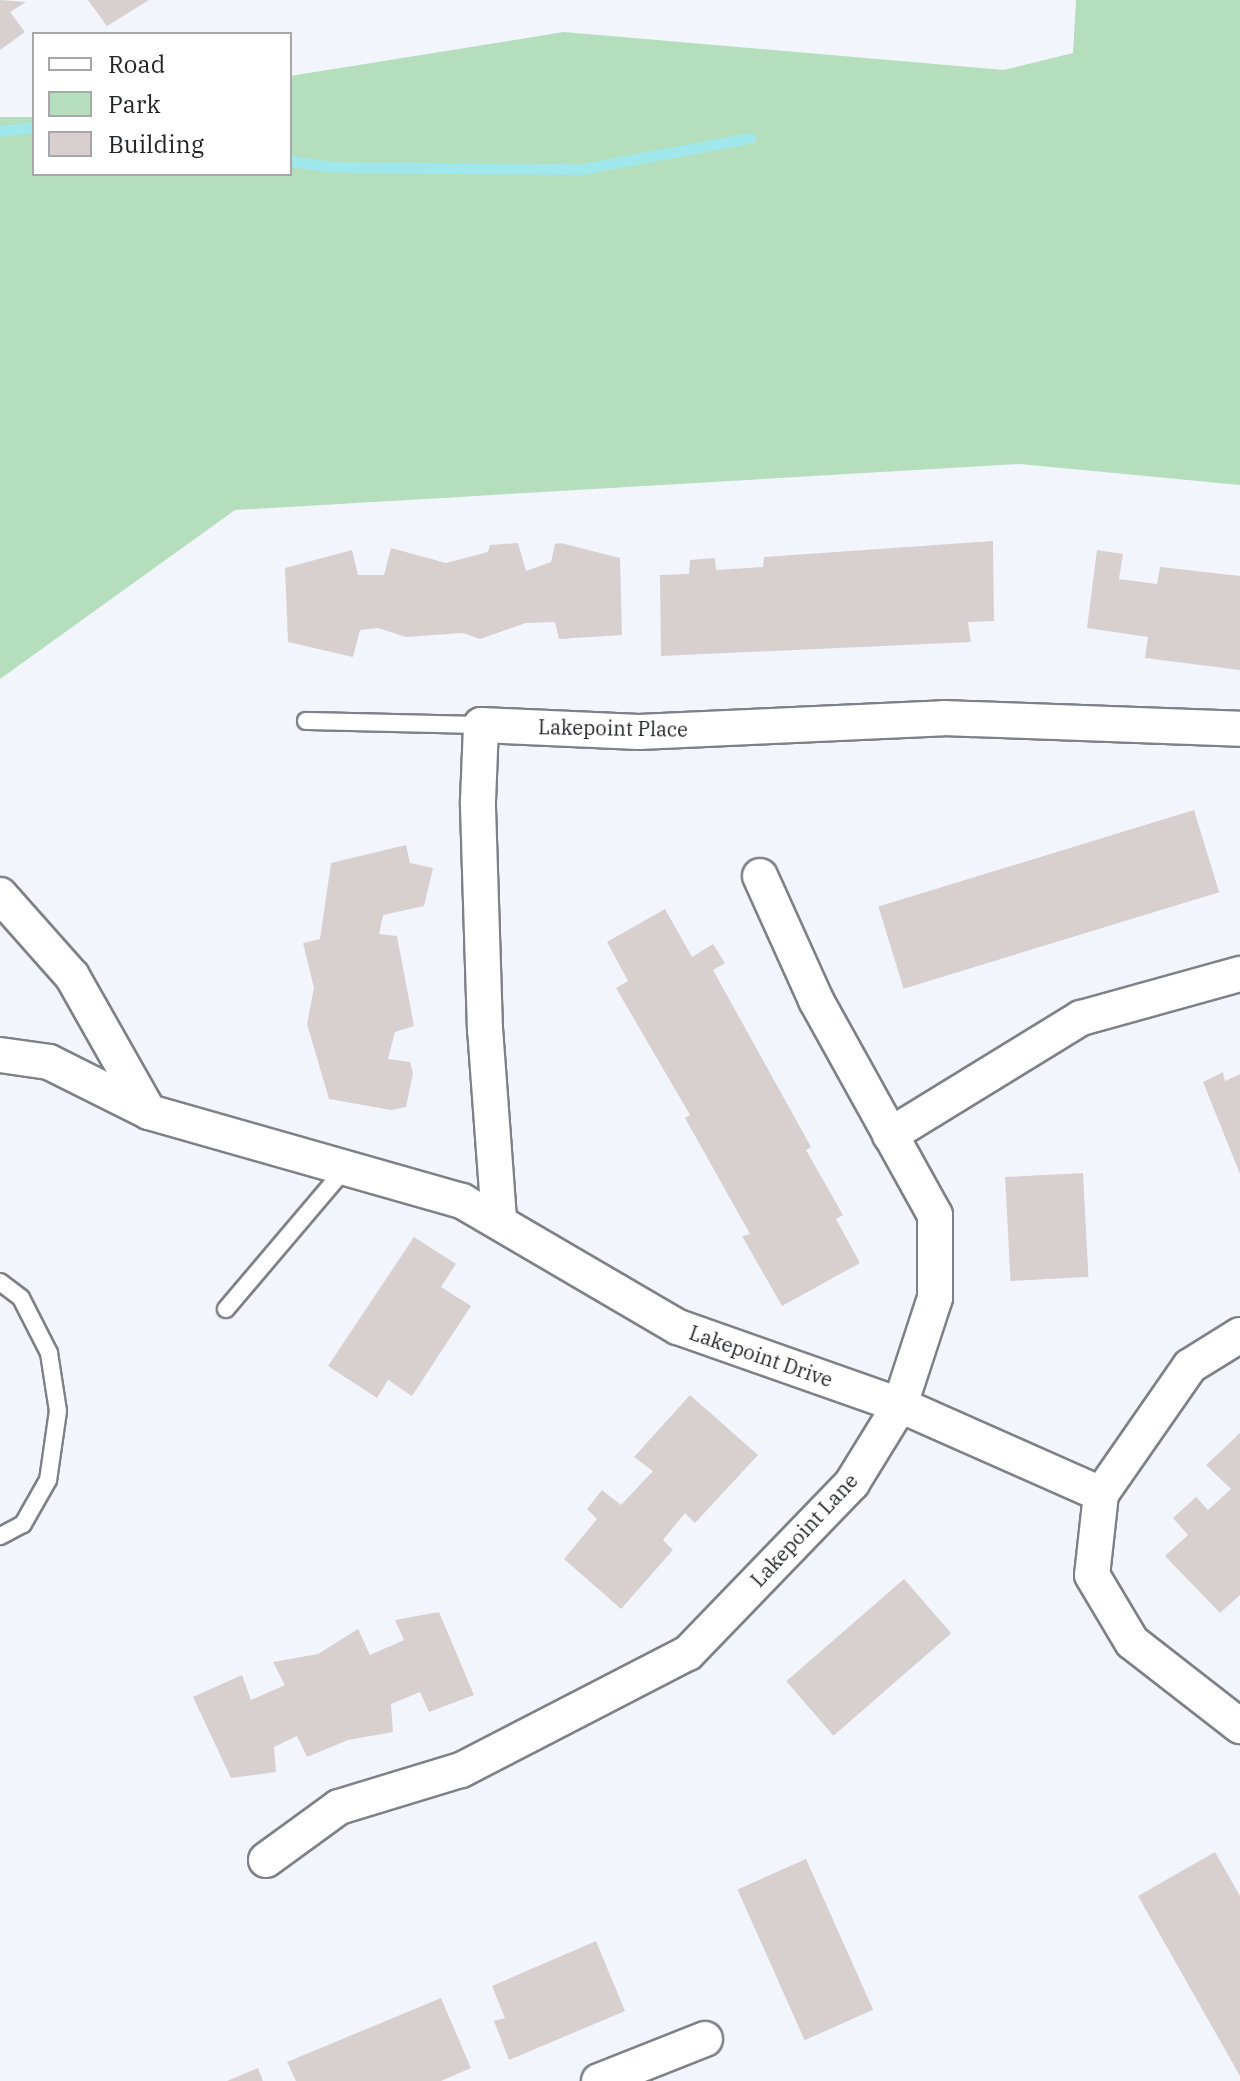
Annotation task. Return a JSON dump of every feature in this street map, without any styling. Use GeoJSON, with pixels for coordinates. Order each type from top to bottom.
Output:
{"type":"FeatureCollection","features":[{"type":"Feature","properties":{"kind":"street","name":"Lakepoint Place"},"geometry":{"type":"LineString","coordinates":[[481,725],[639,732],[944,718],[1240,729]]}},
{"type":"Feature","properties":{"kind":"street"},"geometry":{"type":"LineString","coordinates":[[481,725],[478,801],[484,1015],[499,1219]]}},
{"type":"Feature","properties":{"kind":"street","name":"Lakepoint Lane"},"geometry":{"type":"LineString","coordinates":[[266,1860],[339,1807],[461,1770],[688,1653],[852,1483],[900,1405],[935,1298],[935,1215],[816,1000],[760,876]]}},
{"type":"Feature","properties":{"kind":"street"},"geometry":{"type":"LineString","coordinates":[[0,895],[72,976],[149,1112]]}},
{"type":"Feature","properties":{"kind":"street"},"geometry":{"type":"LineString","coordinates":[[890,1135],[1081,1018],[1240,974]]}},
{"type":"Feature","properties":{"kind":"street","name":"Lakepoint Drive"},"geometry":{"type":"LineString","coordinates":[[0,1055],[49,1062],[149,1112],[343,1171],[462,1201],[499,1219],[678,1327],[900,1405],[1101,1494]]}},
{"type":"Feature","properties":{"kind":"street"},"geometry":{"type":"LineString","coordinates":[[1240,1335],[1190,1366],[1101,1494],[1092,1575],[1132,1642],[1240,1726]]}},
{"type":"Feature","properties":{"kind":"street"},"geometry":{"type":"LineString","coordinates":[[599,2081],[705,2039]]}},
{"type":"Feature","properties":{"kind":"lane"},"geometry":{"type":"LineString","coordinates":[[306,721],[481,725]]}},
{"type":"Feature","properties":{"kind":"lane"},"geometry":{"type":"LineString","coordinates":[[226,1309],[343,1171]]}},
{"type":"Feature","properties":{"kind":"lane"},"geometry":{"type":"LineString","coordinates":[[0,1282],[21,1298],[49,1353],[58,1411],[48,1480],[23,1524],[0,1536]]}},
{"type":"Feature","properties":{"kind":"green space"},"geometry":{"type":"Polygon","coordinates":[[[1076,0],[1240,0],[1240,485],[1020,464],[235,510],[0,679],[0,117],[32,117],[32,176],[292,176],[292,76],[564,32],[1004,70],[1073,53],[1076,0]]]}},
{"type":"Feature","properties":{"kind":"building"},"geometry":{"type":"Polygon","coordinates":[[[0,0],[26,2],[10,12],[25,32],[0,50],[0,0]]]}},
{"type":"Feature","properties":{"kind":"building"},"geometry":{"type":"Polygon","coordinates":[[[88,0],[149,0],[107,26],[88,0]]]}},
{"type":"Feature","properties":{"kind":"building"},"geometry":{"type":"Polygon","coordinates":[[[993,541],[994,621],[968,622],[971,642],[661,656],[660,575],[689,574],[690,560],[715,558],[716,570],[763,567],[764,557],[993,541]]]}},
{"type":"Feature","properties":{"kind":"building"},"geometry":{"type":"Polygon","coordinates":[[[518,543],[526,571],[551,562],[555,544],[561,543],[620,558],[622,635],[559,639],[555,622],[526,623],[480,639],[463,633],[406,637],[378,628],[360,630],[353,657],[288,642],[285,568],[352,550],[358,575],[384,575],[391,548],[446,563],[488,552],[490,545],[518,543]]]}},
{"type":"Feature","properties":{"kind":"building"},"geometry":{"type":"Polygon","coordinates":[[[1097,550],[1123,554],[1119,579],[1157,584],[1160,567],[1240,576],[1240,670],[1145,658],[1148,637],[1087,628],[1097,550]]]}},
{"type":"Feature","properties":{"kind":"building"},"geometry":{"type":"Polygon","coordinates":[[[1194,810],[1219,892],[904,989],[878,906],[1194,810]]]}},
{"type":"Feature","properties":{"kind":"building"},"geometry":{"type":"Polygon","coordinates":[[[406,845],[410,863],[433,868],[424,906],[383,915],[379,934],[397,936],[414,1026],[395,1032],[388,1059],[410,1062],[413,1073],[406,1107],[391,1110],[329,1099],[307,1024],[314,988],[303,943],[320,939],[331,863],[406,845]]]}},
{"type":"Feature","properties":{"kind":"building"},"geometry":{"type":"Polygon","coordinates":[[[665,909],[692,957],[713,944],[725,963],[713,970],[811,1147],[806,1150],[843,1215],[836,1219],[860,1263],[782,1306],[742,1236],[750,1234],[685,1118],[690,1115],[616,988],[628,981],[607,942],[665,909]]]}},
{"type":"Feature","properties":{"kind":"building"},"geometry":{"type":"Polygon","coordinates":[[[1223,1072],[1225,1081],[1240,1074],[1240,1174],[1203,1082],[1223,1072]]]}},
{"type":"Feature","properties":{"kind":"building"},"geometry":{"type":"Polygon","coordinates":[[[1083,1173],[1088,1277],[1011,1281],[1005,1177],[1083,1173]]]}},
{"type":"Feature","properties":{"kind":"building"},"geometry":{"type":"Polygon","coordinates":[[[414,1237],[456,1264],[441,1287],[471,1306],[412,1396],[388,1380],[377,1398],[328,1366],[414,1237]]]}},
{"type":"Feature","properties":{"kind":"building"},"geometry":{"type":"Polygon","coordinates":[[[690,1395],[758,1455],[695,1523],[685,1513],[663,1540],[673,1550],[621,1609],[564,1559],[597,1519],[587,1509],[602,1490],[621,1505],[653,1471],[634,1457],[690,1395]]]}},
{"type":"Feature","properties":{"kind":"building"},"geometry":{"type":"Polygon","coordinates":[[[1240,1433],[1240,1595],[1220,1613],[1165,1556],[1188,1535],[1173,1518],[1196,1497],[1208,1510],[1231,1489],[1206,1465],[1240,1433]]]}},
{"type":"Feature","properties":{"kind":"building"},"geometry":{"type":"Polygon","coordinates":[[[904,1579],[951,1633],[834,1736],[786,1681],[904,1579]]]}},
{"type":"Feature","properties":{"kind":"building"},"geometry":{"type":"Polygon","coordinates":[[[439,1612],[474,1695],[429,1712],[420,1692],[391,1704],[393,1732],[348,1740],[307,1757],[297,1736],[274,1747],[276,1772],[231,1778],[193,1697],[242,1675],[251,1700],[285,1685],[273,1662],[318,1654],[358,1629],[370,1655],[404,1640],[395,1620],[439,1612]]]}},
{"type":"Feature","properties":{"kind":"building"},"geometry":{"type":"Polygon","coordinates":[[[1215,1852],[1240,1896],[1240,2076],[1138,1896],[1215,1852]]]}},
{"type":"Feature","properties":{"kind":"building"},"geometry":{"type":"Polygon","coordinates":[[[806,1859],[873,2010],[805,2040],[737,1890],[806,1859]]]}},
{"type":"Feature","properties":{"kind":"building"},"geometry":{"type":"Polygon","coordinates":[[[596,1941],[625,2011],[509,2060],[494,2021],[505,2018],[492,1986],[596,1941]]]}},
{"type":"Feature","properties":{"kind":"building"},"geometry":{"type":"Polygon","coordinates":[[[441,1998],[471,2068],[441,2081],[296,2081],[287,2062],[441,1998]]]}},
{"type":"Feature","properties":{"kind":"building"},"geometry":{"type":"Polygon","coordinates":[[[258,2068],[263,2081],[227,2081],[258,2068]]]}},
{"type":"Feature","properties":{"kind":"waterway"},"geometry":{"type":"LineString","coordinates":[[0,131],[32,127]]}},
{"type":"Feature","properties":{"kind":"waterway"},"geometry":{"type":"LineString","coordinates":[[292,161],[332,167],[582,169],[750,138]]}}]}
